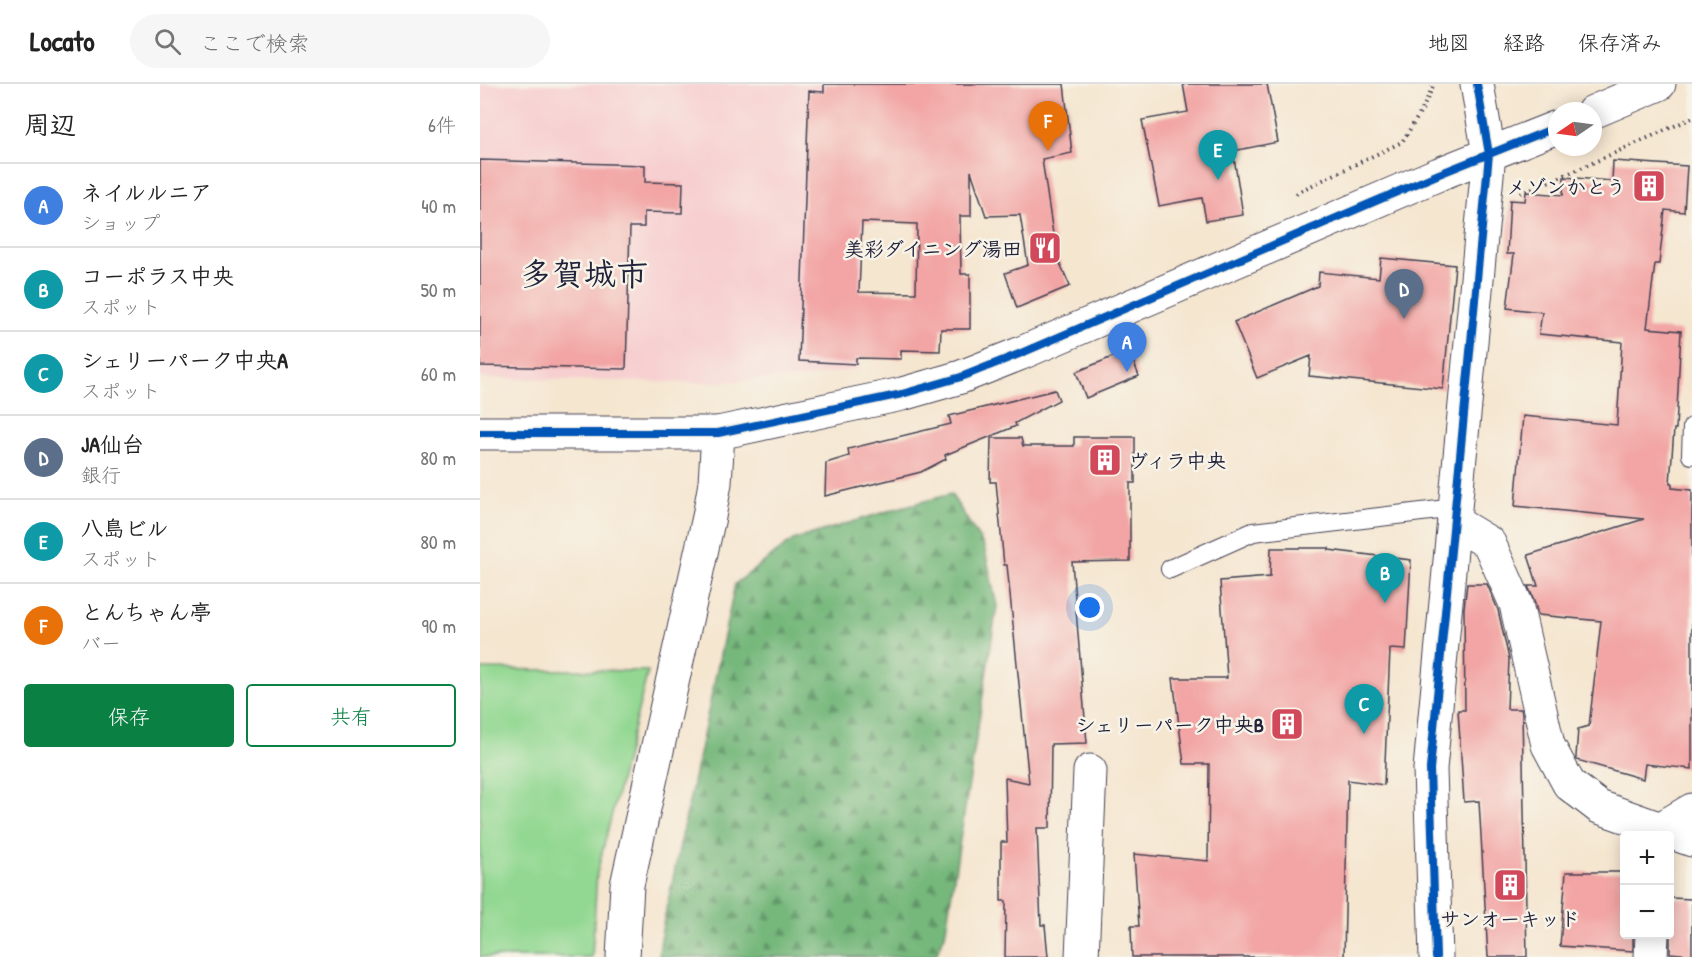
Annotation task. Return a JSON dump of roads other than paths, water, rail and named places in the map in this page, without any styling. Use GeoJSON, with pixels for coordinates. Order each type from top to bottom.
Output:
{"type":"FeatureCollection","features":[{"type":"Feature","properties":{"kind":"street"},"geometry":{"type":"LineString","coordinates":[[1436,957],[1430,769],[1489,154],[1477,84]]}},
{"type":"Feature","properties":{"kind":"street"},"geometry":{"type":"LineString","coordinates":[[1602,108],[1659,84]]}},
{"type":"Feature","properties":{"kind":"street"},"geometry":{"type":"LineString","coordinates":[[480,433],[718,433],[902,394],[961,377],[1548,131]]}},
{"type":"Feature","properties":{"kind":"street"},"geometry":{"type":"LineString","coordinates":[[623,957],[627,885],[709,516],[715,483],[718,433]]}},
{"type":"Feature","properties":{"kind":"street"},"geometry":{"type":"LineString","coordinates":[[1454,515],[1489,543],[1516,603],[1548,745],[1569,784],[1599,807],[1658,831]]}},
{"type":"Feature","properties":{"kind":"street"},"geometry":{"type":"LineString","coordinates":[[1082,957],[1090,771]]}},
{"type":"Feature","properties":{"kind":"street"},"geometry":{"type":"LineString","coordinates":[[1661,831],[1692,810]]}},
{"type":"Feature","properties":{"kind":"street"},"geometry":{"type":"LineString","coordinates":[[1674,836],[1692,840]]}},
{"type":"Feature","properties":{"kind":"street"},"geometry":{"type":"LineString","coordinates":[[1651,957],[1652,939]]}},
{"type":"Feature","properties":{"kind":"lane"},"geometry":{"type":"LineString","coordinates":[[1690,455],[1692,427]]}},
{"type":"Feature","properties":{"kind":"lane"},"geometry":{"type":"LineString","coordinates":[[1170,569],[1253,532],[1454,515]]}},
{"type":"Feature","properties":{"kind":"place","name":"とんちゃん亭"},"geometry":{"type":"Point","coordinates":[1048,151]}},
{"type":"Feature","properties":{"kind":"place","name":"八島ビル"},"geometry":{"type":"Point","coordinates":[1218,180]}},
{"type":"Feature","properties":{"kind":"place","name":"メゾンかとう"},"geometry":{"type":"Point","coordinates":[1649,186]}},
{"type":"Feature","properties":{"kind":"place","name":"美彩ダイニング湯田"},"geometry":{"type":"Point","coordinates":[1045,248]}},
{"type":"Feature","properties":{"kind":"place","name":"JA仙台"},"geometry":{"type":"Point","coordinates":[1404,319]}},
{"type":"Feature","properties":{"kind":"place","name":"ネイルルニア"},"geometry":{"type":"Point","coordinates":[1127,372]}},
{"type":"Feature","properties":{"kind":"place","name":"ヴィラ中央"},"geometry":{"type":"Point","coordinates":[1105,460]}},
{"type":"Feature","properties":{"kind":"place","name":"コーポラス中央"},"geometry":{"type":"Point","coordinates":[1385,603]}},
{"type":"Feature","properties":{"kind":"place","name":"シェリーパーク中央B"},"geometry":{"type":"Point","coordinates":[1287,724]}},
{"type":"Feature","properties":{"kind":"place","name":"シェリーパーク中央A"},"geometry":{"type":"Point","coordinates":[1364,734]}},
{"type":"Feature","properties":{"kind":"place","name":"サンオーキッド"},"geometry":{"type":"Point","coordinates":[1510,885]}},
{"type":"Feature","properties":{"kind":"district","name":"多賀城市"},"geometry":{"type":"Point","coordinates":[584,273]}}]}
